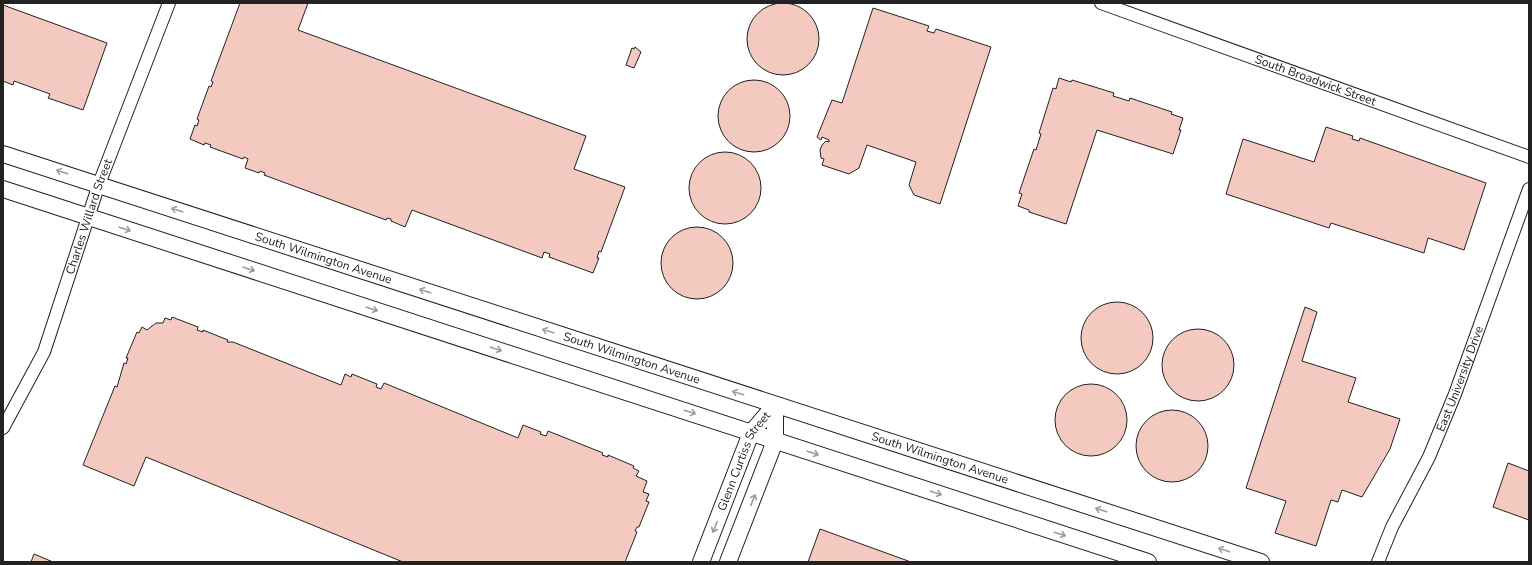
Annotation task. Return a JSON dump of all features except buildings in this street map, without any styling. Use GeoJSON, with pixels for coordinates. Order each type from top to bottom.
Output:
{"type":"FeatureCollection","features":[{"type":"Feature","properties":{"kind":"main road","name":"South Wilmington Avenue"},"geometry":{"type":"LineString","coordinates":[[3,154],[1261,562]]}},
{"type":"Feature","properties":{"kind":"main road"},"geometry":{"type":"LineString","coordinates":[[3,189],[1148,562]]}},
{"type":"Feature","properties":{"kind":"main road","name":"Glenn Curtiss Street"},"geometry":{"type":"LineString","coordinates":[[701,562],[752,433],[775,405]]}},
{"type":"Feature","properties":{"kind":"main road","name":"Glenn Curtiss Street"},"geometry":{"type":"LineString","coordinates":[[728,562],[775,441],[775,405]]}},
{"type":"Feature","properties":{"kind":"street","name":"Charles Willard Street"},"geometry":{"type":"LineString","coordinates":[[3,428],[44,352],[99,184],[169,3]]}},
{"type":"Feature","properties":{"kind":"street","name":"South Broadwick Street"},"geometry":{"type":"LineString","coordinates":[[1101,3],[1529,157]]}},
{"type":"Feature","properties":{"kind":"street","name":"East University Drive"},"geometry":{"type":"LineString","coordinates":[[1378,562],[1392,527],[1429,456],[1456,394],[1529,190]]}}]}
